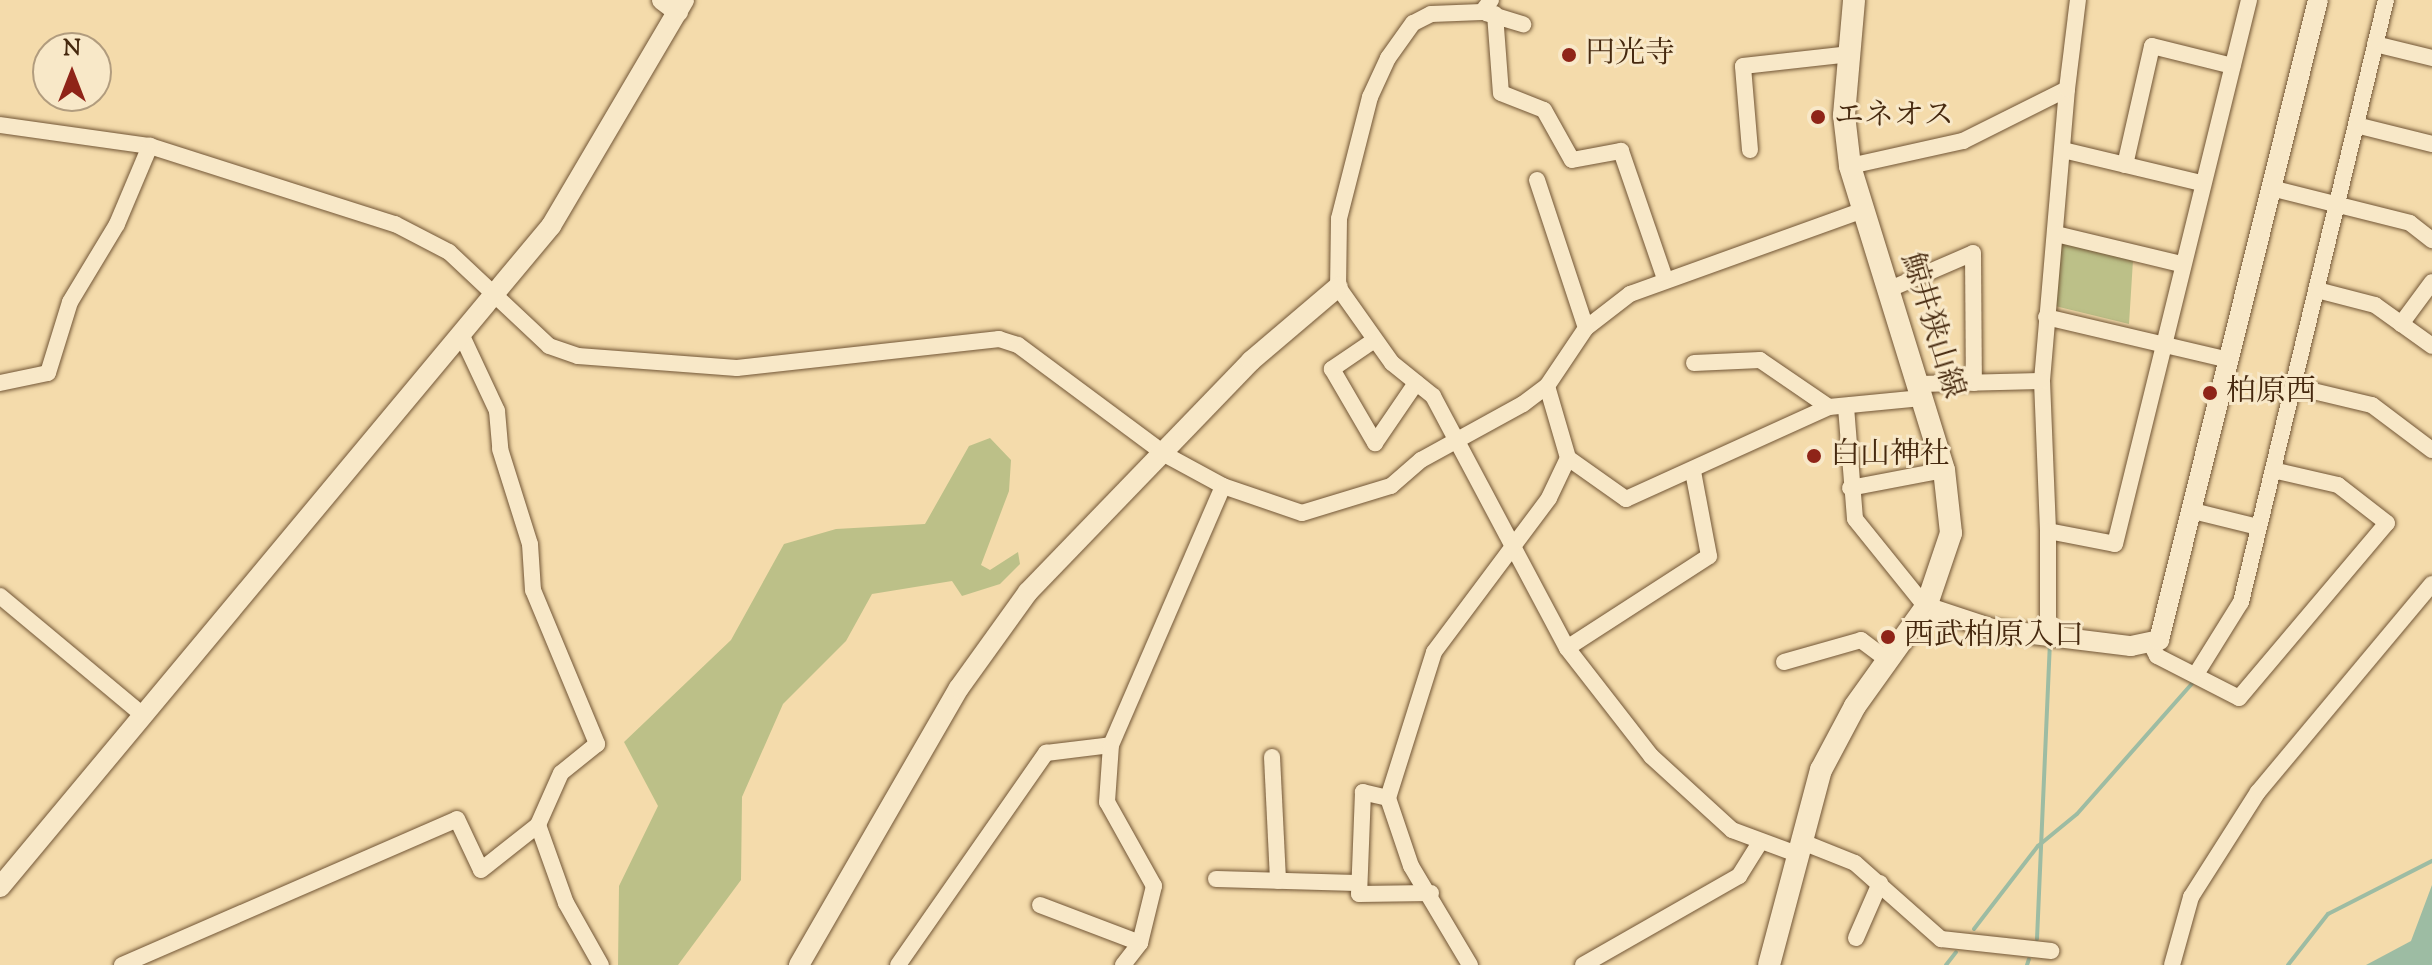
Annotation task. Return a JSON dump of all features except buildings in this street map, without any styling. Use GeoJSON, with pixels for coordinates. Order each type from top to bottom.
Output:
{"type":"FeatureCollection","features":[{"type":"Feature","properties":{"kind":"main road","name":"鯨井狭山線"},"geometry":{"type":"LineString","coordinates":[[1769,965],[1821,770],[1886,659],[1926,607],[1951,533],[1944,470],[1850,166],[1850,54],[1854,0]]}},
{"type":"Feature","properties":{"kind":"street"},"geometry":{"type":"LineString","coordinates":[[2048,631],[2042,381],[2067,89],[2078,0]]}},
{"type":"Feature","properties":{"kind":"street"},"geometry":{"type":"LineString","coordinates":[[2048,531],[2115,544],[2181,264],[2249,0]]}},
{"type":"Feature","properties":{"kind":"street"},"geometry":{"type":"LineString","coordinates":[[2152,646],[2167,623],[2318,0]]}},
{"type":"Feature","properties":{"kind":"street"},"geometry":{"type":"LineString","coordinates":[[2198,671],[2237,616],[2386,0]]}},
{"type":"Feature","properties":{"kind":"street"},"geometry":{"type":"LineString","coordinates":[[0,887],[551,226],[675,4]]}},
{"type":"Feature","properties":{"kind":"street"},"geometry":{"type":"LineString","coordinates":[[1523,24],[1489,9],[1431,14],[1407,29],[1388,58],[1370,97],[1339,219],[1338,287],[1373,341],[1433,396],[1511,553],[1567,648],[1651,756],[1732,830],[1760,843],[1798,848],[1855,863],[1941,939],[2051,951]]}},
{"type":"Feature","properties":{"kind":"street"},"geometry":{"type":"LineString","coordinates":[[1489,9],[1501,93],[1544,110],[1572,160],[1621,151],[1665,279]]}},
{"type":"Feature","properties":{"kind":"street"},"geometry":{"type":"LineString","coordinates":[[2375,44],[2432,58]]}},
{"type":"Feature","properties":{"kind":"street"},"geometry":{"type":"LineString","coordinates":[[2125,165],[2152,46],[2233,66]]}},
{"type":"Feature","properties":{"kind":"street"},"geometry":{"type":"LineString","coordinates":[[1750,150],[1743,66],[1850,54]]}},
{"type":"Feature","properties":{"kind":"street"},"geometry":{"type":"LineString","coordinates":[[1850,166],[1963,141],[2067,89]]}},
{"type":"Feature","properties":{"kind":"street"},"geometry":{"type":"LineString","coordinates":[[0,125],[150,146],[395,224],[449,252],[549,346],[578,356],[737,368],[999,339],[1018,345],[1166,455],[1223,486],[1302,513],[1391,486],[1454,439],[1547,386],[1586,328],[1665,279],[1863,210]]}},
{"type":"Feature","properties":{"kind":"street"},"geometry":{"type":"LineString","coordinates":[[2356,125],[2432,144]]}},
{"type":"Feature","properties":{"kind":"street"},"geometry":{"type":"LineString","coordinates":[[0,383],[48,373],[70,302],[117,224],[150,146]]}},
{"type":"Feature","properties":{"kind":"street"},"geometry":{"type":"LineString","coordinates":[[2063,150],[2201,183]]}},
{"type":"Feature","properties":{"kind":"street"},"geometry":{"type":"LineString","coordinates":[[1537,180],[1586,328]]}},
{"type":"Feature","properties":{"kind":"street"},"geometry":{"type":"LineString","coordinates":[[2271,188],[2410,223],[2432,240]]}},
{"type":"Feature","properties":{"kind":"street"},"geometry":{"type":"LineString","coordinates":[[2056,234],[2181,264]]}},
{"type":"Feature","properties":{"kind":"street"},"geometry":{"type":"LineString","coordinates":[[1890,289],[1973,253],[1974,383]]}},
{"type":"Feature","properties":{"kind":"street"},"geometry":{"type":"LineString","coordinates":[[2401,324],[2432,282]]}},
{"type":"Feature","properties":{"kind":"street"},"geometry":{"type":"LineString","coordinates":[[799,965],[1001,627],[1095,519],[1166,455],[1251,361],[1338,287]]}},
{"type":"Feature","properties":{"kind":"street"},"geometry":{"type":"LineString","coordinates":[[2317,290],[2375,305],[2432,346]]}},
{"type":"Feature","properties":{"kind":"street"},"geometry":{"type":"LineString","coordinates":[[2046,317],[2229,360]]}},
{"type":"Feature","properties":{"kind":"street"},"geometry":{"type":"LineString","coordinates":[[122,965],[457,819],[481,870],[538,825],[561,773],[597,744],[533,590],[530,544],[500,449],[497,411],[461,334]]}},
{"type":"Feature","properties":{"kind":"street"},"geometry":{"type":"LineString","coordinates":[[1373,341],[1332,369],[1375,443],[1416,383]]}},
{"type":"Feature","properties":{"kind":"street"},"geometry":{"type":"LineString","coordinates":[[1694,363],[1760,360],[1838,407]]}},
{"type":"Feature","properties":{"kind":"street"},"geometry":{"type":"LineString","coordinates":[[1547,386],[1568,458],[1626,499],[1838,407],[1974,383],[2042,381]]}},
{"type":"Feature","properties":{"kind":"street"},"geometry":{"type":"LineString","coordinates":[[2292,386],[2372,405],[2432,450]]}},
{"type":"Feature","properties":{"kind":"street"},"geometry":{"type":"LineString","coordinates":[[1838,407],[1850,488],[1862,533],[1926,607],[1970,626],[2048,631],[2152,646]]}},
{"type":"Feature","properties":{"kind":"street"},"geometry":{"type":"LineString","coordinates":[[1470,965],[1431,893],[1411,866],[1388,798],[1434,652],[1511,553],[1568,458]]}},
{"type":"Feature","properties":{"kind":"street"},"geometry":{"type":"LineString","coordinates":[[1850,488],[1944,470]]}},
{"type":"Feature","properties":{"kind":"street"},"geometry":{"type":"LineString","coordinates":[[2152,646],[2157,656],[2198,671],[2239,698],[2387,523],[2338,485],[2273,470]]}},
{"type":"Feature","properties":{"kind":"street"},"geometry":{"type":"LineString","coordinates":[[1567,648],[1709,556],[1693,471]]}},
{"type":"Feature","properties":{"kind":"street"},"geometry":{"type":"LineString","coordinates":[[1123,965],[1140,943],[1154,886],[1107,802],[1111,745],[1223,486]]}},
{"type":"Feature","properties":{"kind":"street"},"geometry":{"type":"LineString","coordinates":[[2193,511],[2258,527]]}},
{"type":"Feature","properties":{"kind":"street"},"geometry":{"type":"LineString","coordinates":[[2172,965],[2191,897],[2258,792],[2432,584]]}},
{"type":"Feature","properties":{"kind":"street"},"geometry":{"type":"LineString","coordinates":[[0,596],[144,716]]}},
{"type":"Feature","properties":{"kind":"street"},"geometry":{"type":"LineString","coordinates":[[1784,662],[1861,640],[1886,659]]}},
{"type":"Feature","properties":{"kind":"street"},"geometry":{"type":"LineString","coordinates":[[898,965],[1046,753],[1111,745]]}},
{"type":"Feature","properties":{"kind":"street"},"geometry":{"type":"LineString","coordinates":[[1272,757],[1278,881]]}},
{"type":"Feature","properties":{"kind":"street"},"geometry":{"type":"LineString","coordinates":[[1388,798],[1363,792],[1357,883],[1359,894],[1431,893]]}},
{"type":"Feature","properties":{"kind":"street"},"geometry":{"type":"LineString","coordinates":[[538,825],[566,903],[601,965]]}},
{"type":"Feature","properties":{"kind":"street"},"geometry":{"type":"LineString","coordinates":[[1583,965],[1739,876],[1760,843]]}},
{"type":"Feature","properties":{"kind":"street"},"geometry":{"type":"LineString","coordinates":[[1216,879],[1357,883]]}},
{"type":"Feature","properties":{"kind":"street"},"geometry":{"type":"LineString","coordinates":[[1856,938],[1880,883]]}},
{"type":"Feature","properties":{"kind":"street"},"geometry":{"type":"LineString","coordinates":[[1040,905],[1140,943]]}},
{"type":"Feature","properties":{"kind":"shaded area"},"geometry":{"type":"Polygon","coordinates":[[[2060,242],[2133,260],[2129,324],[2055,306],[2060,242]]]}},
{"type":"Feature","properties":{"kind":"shaded area"},"geometry":{"type":"Polygon","coordinates":[[[990,438],[1011,460],[1009,491],[981,565],[990,570],[1018,552],[1020,564],[1000,584],[962,596],[952,581],[872,594],[846,641],[783,704],[742,797],[741,880],[678,965],[618,965],[619,886],[658,806],[624,742],[731,640],[784,544],[836,529],[925,524],[969,446],[990,438]]]}},
{"type":"Feature","properties":{"kind":"shaded area"},"geometry":{"type":"Polygon","coordinates":[[[2432,885],[2432,965],[2366,965],[2411,941],[2432,885]]]}},
{"type":"Feature","properties":{"kind":"waterway"},"geometry":{"type":"LineString","coordinates":[[2037,939],[2050,642]]}},
{"type":"Feature","properties":{"kind":"waterway"},"geometry":{"type":"LineString","coordinates":[[1974,929],[2038,846],[2077,814],[2195,680]]}},
{"type":"Feature","properties":{"kind":"waterway"},"geometry":{"type":"LineString","coordinates":[[2288,965],[2328,914],[2432,861]]}},
{"type":"Feature","properties":{"kind":"waterway"},"geometry":{"type":"LineString","coordinates":[[1946,965],[1956,952]]}},
{"type":"Feature","properties":{"kind":"waterway"},"geometry":{"type":"LineString","coordinates":[[2027,965],[2029,959]]}},
{"type":"Feature","properties":{"kind":"place","name":"円光寺"},"geometry":{"type":"Point","coordinates":[1569,55]}},
{"type":"Feature","properties":{"kind":"place","name":"エネオス"},"geometry":{"type":"Point","coordinates":[1818,117]}},
{"type":"Feature","properties":{"kind":"place","name":"柏原西"},"geometry":{"type":"Point","coordinates":[2210,393]}},
{"type":"Feature","properties":{"kind":"place","name":"白山神社"},"geometry":{"type":"Point","coordinates":[1814,456]}},
{"type":"Feature","properties":{"kind":"place","name":"西武柏原入口"},"geometry":{"type":"Point","coordinates":[1888,637]}}]}
